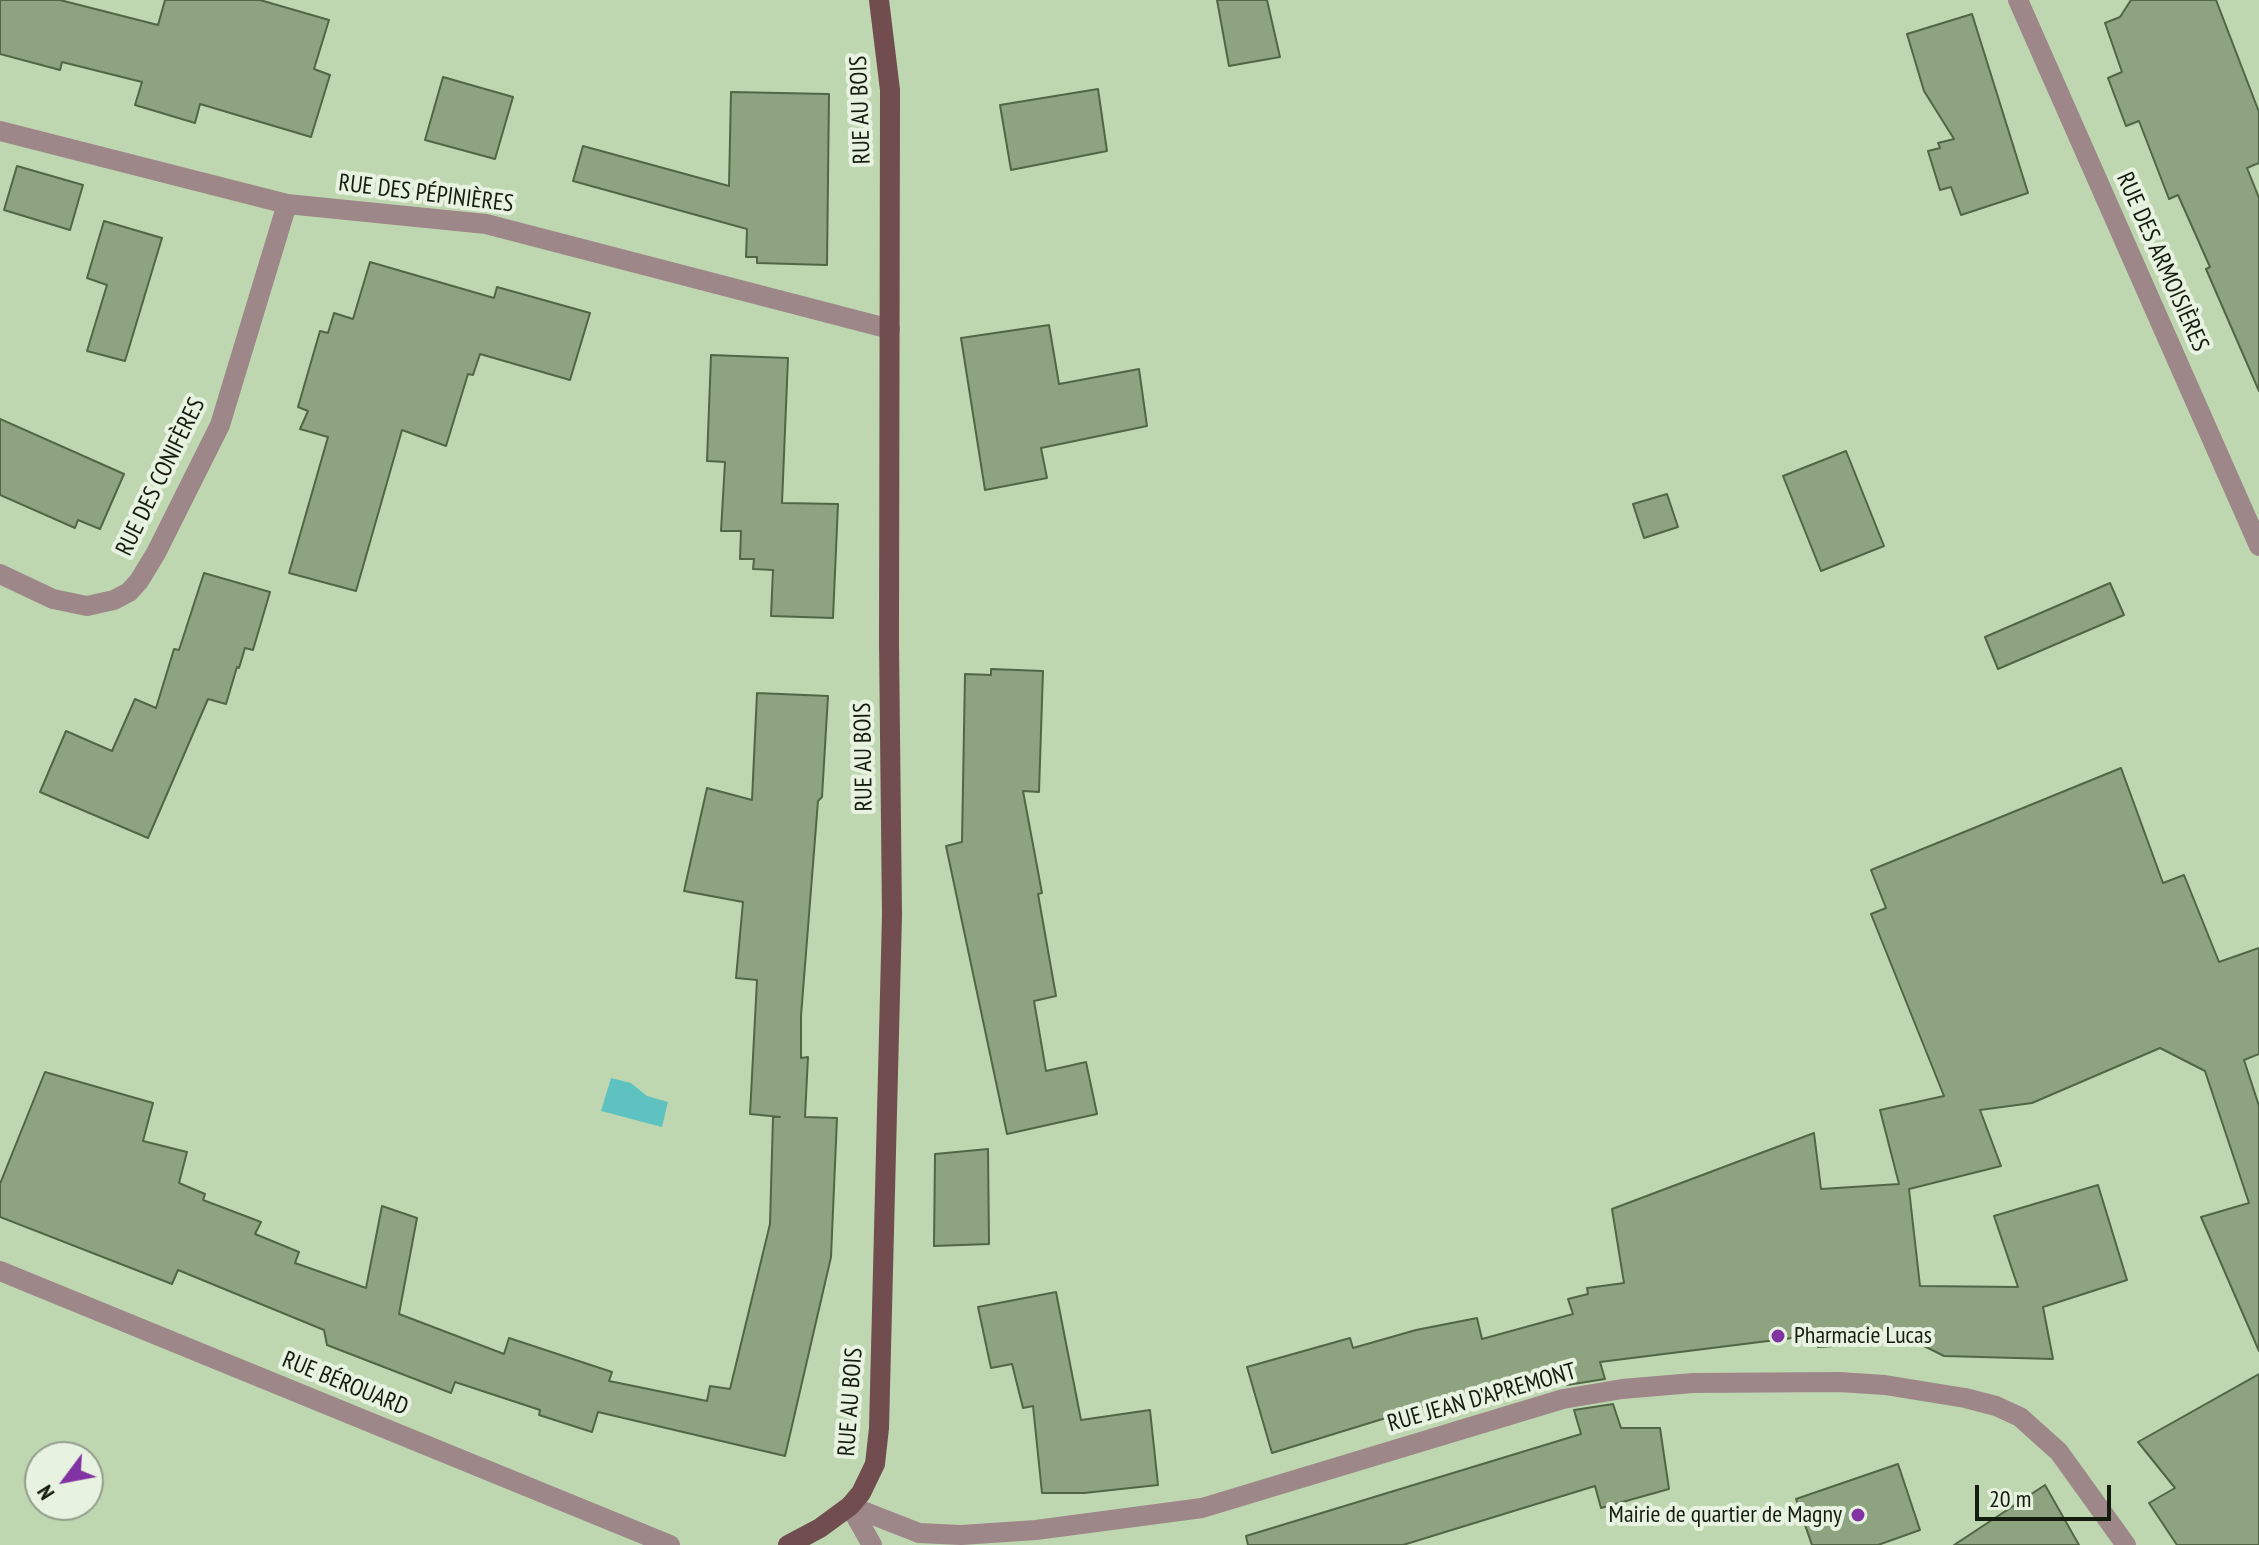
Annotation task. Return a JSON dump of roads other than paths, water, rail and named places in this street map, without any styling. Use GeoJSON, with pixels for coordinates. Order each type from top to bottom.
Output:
{"type":"FeatureCollection","features":[{"type":"Feature","properties":{"kind":"main road","name":"RUE AU BOIS"},"geometry":{"type":"LineString","coordinates":[[850,1506],[861,1493],[875,1464],[879,1428],[892,915],[890,90],[879,0]]}},
{"type":"Feature","properties":{"kind":"main road"},"geometry":{"type":"LineString","coordinates":[[788,1545],[820,1528],[850,1506]]}},
{"type":"Feature","properties":{"kind":"street","name":"RUE DES ARMOISIÈRES"},"geometry":{"type":"LineString","coordinates":[[2018,0],[2259,546]]}},
{"type":"Feature","properties":{"kind":"street","name":"RUE DES PÉPINIÈRES"},"geometry":{"type":"LineString","coordinates":[[0,131],[287,204],[486,224],[890,329]]}},
{"type":"Feature","properties":{"kind":"street","name":"RUE DES CONIFÈRES"},"geometry":{"type":"LineString","coordinates":[[0,574],[53,599],[87,606],[114,600],[129,592],[139,581],[220,425],[287,204]]}},
{"type":"Feature","properties":{"kind":"street","name":"RUE BÉROUARD"},"geometry":{"type":"LineString","coordinates":[[0,1271],[670,1545]]}},
{"type":"Feature","properties":{"kind":"street","name":"RUE JEAN D'APREMONT"},"geometry":{"type":"LineString","coordinates":[[850,1506],[919,1533],[961,1535],[1036,1530],[1202,1508],[1563,1399],[1622,1389],[1693,1383],[1839,1382],[1885,1385],[1965,1398],[1996,1406],[2020,1417],[2059,1452],[2126,1545]]}},
{"type":"Feature","properties":{"kind":"street"},"geometry":{"type":"LineString","coordinates":[[850,1506],[872,1545]]}},
{"type":"Feature","properties":{"kind":"water"},"geometry":{"type":"Polygon","coordinates":[[[611,1078],[631,1083],[647,1096],[668,1102],[662,1127],[601,1111],[611,1078]]]}},
{"type":"Feature","properties":{"kind":"place","name":"Pharmacie Lucas"},"geometry":{"type":"Point","coordinates":[1778,1336]}},
{"type":"Feature","properties":{"kind":"place","name":"Mairie de quartier de Magny"},"geometry":{"type":"Point","coordinates":[1858,1515]}}]}
